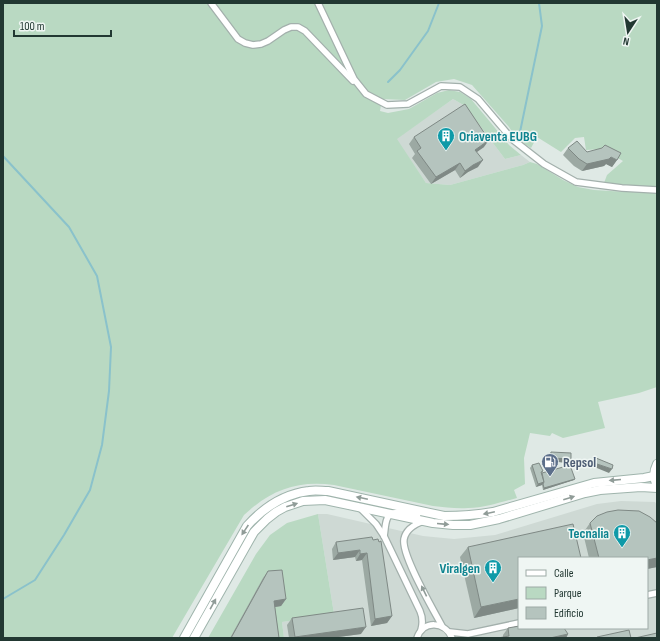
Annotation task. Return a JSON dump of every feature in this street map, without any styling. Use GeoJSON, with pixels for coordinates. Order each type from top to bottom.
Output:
{"type":"FeatureCollection","features":[{"type":"Feature","properties":{"kind":"main road"},"geometry":{"type":"LineString","coordinates":[[194,638],[254,532],[267,519],[285,507],[303,501],[325,500],[433,523],[453,525],[470,524],[500,519],[585,493],[600,490],[657,487],[654,480],[654,470],[657,464]]}},
{"type":"Feature","properties":{"kind":"main road"},"geometry":{"type":"LineString","coordinates":[[184,638],[247,526],[260,513],[279,500],[293,495],[310,491],[328,491],[444,516],[463,516],[492,512],[594,483],[654,476]]}},
{"type":"Feature","properties":{"kind":"street"},"geometry":{"type":"LineString","coordinates":[[211,3],[238,40],[245,43],[261,44],[291,27],[298,27],[305,31],[338,67],[366,94],[387,105],[408,104],[441,86],[460,86],[478,98],[512,139],[544,164],[576,182],[622,188],[657,190]]}},
{"type":"Feature","properties":{"kind":"street"},"geometry":{"type":"LineString","coordinates":[[318,3],[354,79],[366,94]]}},
{"type":"Feature","properties":{"kind":"street"},"geometry":{"type":"LineString","coordinates":[[359,507],[376,524],[384,536],[420,611],[423,622],[421,630],[416,637]]}},
{"type":"Feature","properties":{"kind":"street"},"geometry":{"type":"LineString","coordinates":[[384,536],[387,518],[391,514],[402,512],[417,514],[428,512]]}},
{"type":"Feature","properties":{"kind":"street"},"geometry":{"type":"LineString","coordinates":[[424,521],[411,527],[407,531],[404,546],[414,573],[442,626],[451,635],[468,634],[518,623]]}},
{"type":"Feature","properties":{"kind":"street"},"geometry":{"type":"LineString","coordinates":[[421,630],[431,625],[442,626]]}},
{"type":"Feature","properties":{"kind":"street"},"geometry":{"type":"LineString","coordinates":[[462,638],[468,634]]}},
{"type":"Feature","properties":{"kind":"shaded area"},"geometry":{"type":"Polygon","coordinates":[[[453,99],[465,106],[505,159],[521,155],[530,162],[450,185],[426,183],[396,139],[453,99]]]}},
{"type":"Feature","properties":{"kind":"shaded area"},"geometry":{"type":"Polygon","coordinates":[[[621,501],[655,502],[657,505],[657,638],[284,638],[282,622],[334,614],[318,514],[327,514],[423,536],[454,539],[495,535],[597,504],[621,501]]]}},
{"type":"Feature","properties":{"kind":"green space"},"geometry":{"type":"Polygon","coordinates":[[[3,3],[657,3],[657,387],[639,393],[598,402],[605,428],[563,438],[552,433],[550,436],[530,433],[524,458],[525,484],[514,490],[517,498],[481,507],[459,508],[433,506],[334,485],[308,484],[285,489],[275,493],[254,506],[244,515],[172,638],[3,638],[3,3]],[[454,79],[436,82],[405,100],[382,99],[380,111],[388,113],[409,109],[437,93],[449,90],[460,92],[471,99],[509,145],[521,155],[505,159],[465,106],[453,99],[397,139],[426,183],[450,185],[530,162],[537,164],[563,180],[578,187],[594,190],[627,192],[625,185],[604,183],[607,175],[623,161],[602,149],[586,150],[584,137],[575,138],[561,152],[537,137],[531,148],[517,139],[509,127],[472,85],[454,79]]]}},
{"type":"Feature","properties":{"kind":"green space"},"geometry":{"type":"Polygon","coordinates":[[[318,514],[334,614],[282,622],[284,638],[208,638],[256,554],[270,535],[287,523],[318,514]]]}},
{"type":"Feature","properties":{"kind":"building","name":"Oriaventa EUBG"},"geometry":{"type":"Polygon","coordinates":[[[465,104],[489,140],[475,150],[483,160],[465,171],[460,163],[436,177],[417,151],[421,148],[414,137],[465,104]]]}},
{"type":"Feature","properties":{"kind":"building"},"geometry":{"type":"Polygon","coordinates":[[[577,141],[587,152],[602,148],[605,145],[621,153],[617,160],[611,157],[609,159],[587,164],[579,159],[568,148],[577,141]]]}},
{"type":"Feature","properties":{"kind":"building"},"geometry":{"type":"Polygon","coordinates":[[[551,452],[571,453],[571,459],[551,458],[551,452]]]}},
{"type":"Feature","properties":{"kind":"building"},"geometry":{"type":"Polygon","coordinates":[[[596,458],[613,465],[612,469],[594,463],[596,458]]]}},
{"type":"Feature","properties":{"kind":"building"},"geometry":{"type":"Polygon","coordinates":[[[539,463],[543,471],[541,472],[544,482],[538,484],[532,465],[539,463]]]}},
{"type":"Feature","properties":{"kind":"building"},"geometry":{"type":"Polygon","coordinates":[[[570,465],[575,479],[544,488],[542,473],[570,465]]]}},
{"type":"Feature","properties":{"kind":"building","name":"Tecnalia"},"geometry":{"type":"Polygon","coordinates":[[[618,510],[639,511],[657,523],[657,558],[648,560],[648,557],[599,557],[590,523],[597,516],[618,510]]]}},
{"type":"Feature","properties":{"kind":"building","name":"Viralgen"},"geometry":{"type":"Polygon","coordinates":[[[573,524],[581,557],[518,557],[518,599],[481,607],[468,547],[573,524]]]}},
{"type":"Feature","properties":{"kind":"building"},"geometry":{"type":"Polygon","coordinates":[[[372,537],[373,540],[378,539],[379,542],[381,541],[392,616],[375,619],[367,553],[360,554],[360,550],[338,553],[336,542],[372,537]]]}},
{"type":"Feature","properties":{"kind":"building"},"geometry":{"type":"Polygon","coordinates":[[[282,570],[286,599],[274,601],[279,638],[231,638],[268,571],[282,570]]]}},
{"type":"Feature","properties":{"kind":"building"},"geometry":{"type":"Polygon","coordinates":[[[363,608],[366,627],[295,637],[292,618],[363,608]]]}},
{"type":"Feature","properties":{"kind":"building"},"geometry":{"type":"Polygon","coordinates":[[[518,626],[518,629],[565,629],[568,634],[550,638],[498,638],[509,636],[508,628],[518,626]]]}},
{"type":"Feature","properties":{"kind":"building"},"geometry":{"type":"Polygon","coordinates":[[[629,630],[631,638],[597,637],[629,630]]]}},
{"type":"Feature","properties":{"kind":"building"},"geometry":{"type":"Polygon","coordinates":[[[657,633],[657,638],[635,638],[657,633]]]}},
{"type":"Feature","properties":{"kind":"waterway"},"geometry":{"type":"LineString","coordinates":[[388,82],[400,70],[428,31],[439,3]]}},
{"type":"Feature","properties":{"kind":"waterway"},"geometry":{"type":"LineString","coordinates":[[520,132],[542,26],[539,3]]}},
{"type":"Feature","properties":{"kind":"waterway"},"geometry":{"type":"LineString","coordinates":[[3,156],[69,227],[97,276],[111,347],[109,391],[102,445],[90,490],[64,535],[35,580],[3,599]]}},
{"type":"Feature","properties":{"kind":"place","name":"Oriaventa EUBG"},"geometry":{"type":"Point","coordinates":[446,151]}},
{"type":"Feature","properties":{"kind":"place","name":"Repsol"},"geometry":{"type":"Point","coordinates":[550,477]}},
{"type":"Feature","properties":{"kind":"place","name":"Tecnalia"},"geometry":{"type":"Point","coordinates":[622,548]}},
{"type":"Feature","properties":{"kind":"place","name":"Viralgen"},"geometry":{"type":"Point","coordinates":[493,583]}}]}
